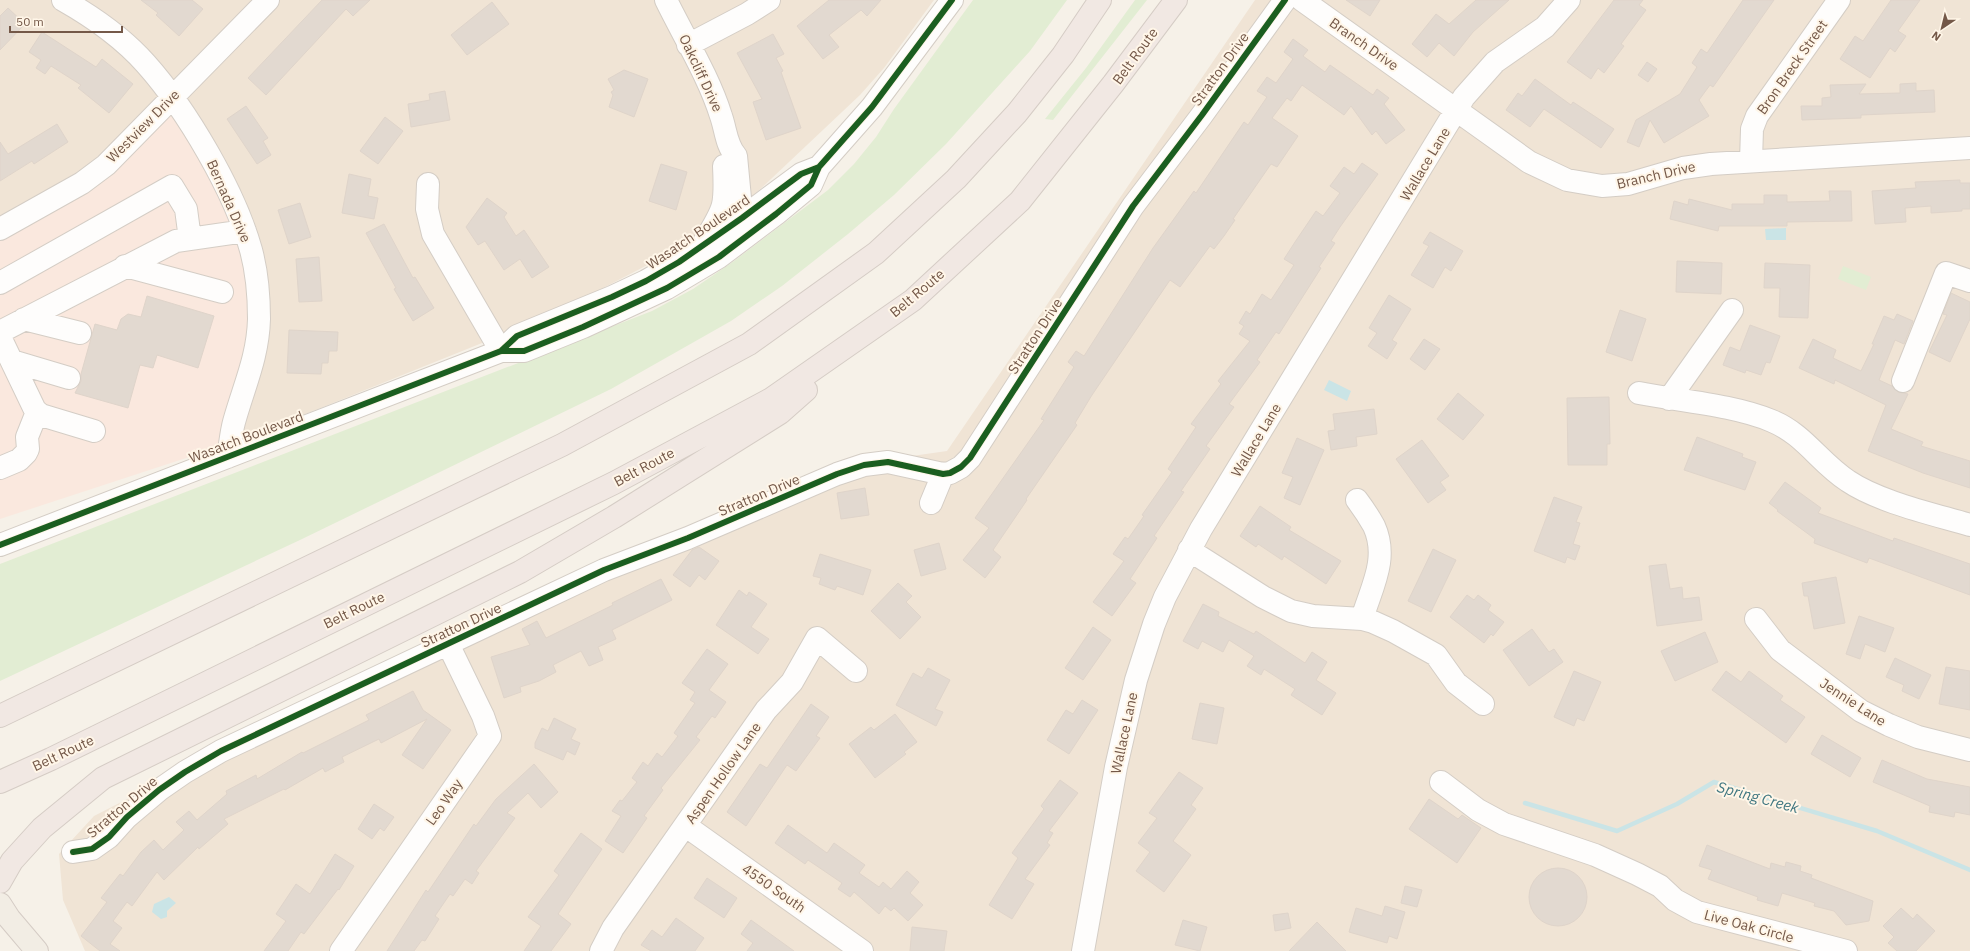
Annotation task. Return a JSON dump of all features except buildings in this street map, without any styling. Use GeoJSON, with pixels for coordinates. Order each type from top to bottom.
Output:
{"type":"FeatureCollection","features":[{"type":"Feature","properties":{"kind":"highway"},"geometry":{"type":"LineString","coordinates":[[0,716],[562,446],[749,344],[876,253],[956,179],[1017,113],[1063,55],[1100,0]]}},
{"type":"Feature","properties":{"kind":"highway","name":"Belt Route"},"geometry":{"type":"LineString","coordinates":[[0,782],[58,756],[614,483],[772,399],[913,300],[1020,201],[1114,84],[1176,0]]}},
{"type":"Feature","properties":{"kind":"highway"},"geometry":{"type":"LineString","coordinates":[[0,882],[12,861],[42,828],[103,778],[520,572],[607,521],[780,413],[913,300]]}},
{"type":"Feature","properties":{"kind":"main road"},"geometry":{"type":"LineString","coordinates":[[0,904],[9,918],[36,951]]}},
{"type":"Feature","properties":{"kind":"street","name":"Bernada Drive"},"geometry":{"type":"LineString","coordinates":[[63,0],[108,28],[146,64],[172,98],[209,156],[235,207],[245,231],[251,250],[257,285],[258,336],[252,368],[234,421],[228,457]]}},
{"type":"Feature","properties":{"kind":"street","name":"Westview Drive"},"geometry":{"type":"LineString","coordinates":[[0,229],[70,191],[117,155],[268,0]]}},
{"type":"Feature","properties":{"kind":"street","name":"Oakcliff Drive"},"geometry":{"type":"LineString","coordinates":[[666,0],[720,112],[729,149],[736,156],[743,228]]}},
{"type":"Feature","properties":{"kind":"street"},"geometry":{"type":"LineString","coordinates":[[688,45],[740,18],[769,0]]}},
{"type":"Feature","properties":{"kind":"street","name":"Wasatch Boulevard"},"geometry":{"type":"LineString","coordinates":[[0,545],[501,351],[524,351],[639,302],[693,273],[801,174],[820,167],[872,107],[952,0]]}},
{"type":"Feature","properties":{"kind":"street","name":"Stratton Drive"},"geometry":{"type":"LineString","coordinates":[[73,852],[92,849],[109,837],[127,817],[159,790],[185,772],[221,751],[604,570],[688,538],[837,474],[864,465],[888,462],[943,474],[956,471],[970,458],[1133,206],[1202,115],[1285,0]]}},
{"type":"Feature","properties":{"kind":"street","name":"Branch Drive"},"geometry":{"type":"LineString","coordinates":[[1302,0],[1542,170],[1567,180],[1590,185],[1616,186],[1697,166],[1751,161],[1970,148]]}},
{"type":"Feature","properties":{"kind":"street","name":"Wallace Lane"},"geometry":{"type":"LineString","coordinates":[[1083,951],[1116,768],[1136,680],[1154,624],[1190,550],[1464,97],[1490,67],[1545,27],[1569,0]]}},
{"type":"Feature","properties":{"kind":"street","name":"Bron Breck Street"},"geometry":{"type":"LineString","coordinates":[[1751,161],[1752,129],[1757,116],[1839,0]]}},
{"type":"Feature","properties":{"kind":"street","name":"Oakcliff Drive"},"geometry":{"type":"LineString","coordinates":[[700,248],[719,218],[724,206],[724,156],[729,149]]}},
{"type":"Feature","properties":{"kind":"street"},"geometry":{"type":"LineString","coordinates":[[428,184],[427,209],[433,234],[501,351]]}},
{"type":"Feature","properties":{"kind":"street"},"geometry":{"type":"LineString","coordinates":[[0,283],[172,186],[186,209],[190,239]]}},
{"type":"Feature","properties":{"kind":"street","name":"Wasatch Boulevard"},"geometry":{"type":"LineString","coordinates":[[501,351],[517,336],[577,312],[646,281],[700,248],[743,228]]}},
{"type":"Feature","properties":{"kind":"street"},"geometry":{"type":"LineString","coordinates":[[0,332],[125,266],[176,241],[245,231]]}},
{"type":"Feature","properties":{"kind":"street"},"geometry":{"type":"LineString","coordinates":[[125,266],[222,292]]}},
{"type":"Feature","properties":{"kind":"street"},"geometry":{"type":"LineString","coordinates":[[1903,381],[1946,273],[1970,281]]}},
{"type":"Feature","properties":{"kind":"street"},"geometry":{"type":"LineString","coordinates":[[1669,399],[1732,310]]}},
{"type":"Feature","properties":{"kind":"street"},"geometry":{"type":"LineString","coordinates":[[24,319],[80,333]]}},
{"type":"Feature","properties":{"kind":"street"},"geometry":{"type":"LineString","coordinates":[[0,337],[37,412],[41,415],[94,431]]}},
{"type":"Feature","properties":{"kind":"street"},"geometry":{"type":"LineString","coordinates":[[12,361],[69,378]]}},
{"type":"Feature","properties":{"kind":"street"},"geometry":{"type":"LineString","coordinates":[[1639,393],[1743,411],[1774,421],[1798,436],[1838,474],[1858,488],[1879,497],[1970,525]]}},
{"type":"Feature","properties":{"kind":"street"},"geometry":{"type":"LineString","coordinates":[[0,468],[19,460],[26,454],[28,449],[28,437],[37,412]]}},
{"type":"Feature","properties":{"kind":"street"},"geometry":{"type":"LineString","coordinates":[[931,503],[943,474]]}},
{"type":"Feature","properties":{"kind":"street"},"geometry":{"type":"LineString","coordinates":[[1357,500],[1374,526],[1380,552],[1378,571],[1362,619]]}},
{"type":"Feature","properties":{"kind":"street"},"geometry":{"type":"LineString","coordinates":[[1190,550],[1263,597],[1291,611],[1313,616],[1362,619],[1383,626],[1431,652],[1440,660],[1456,683],[1483,704]]}},
{"type":"Feature","properties":{"kind":"street","name":"Jennie Lane"},"geometry":{"type":"LineString","coordinates":[[1756,619],[1780,650],[1861,711],[1918,738],[1970,750]]}},
{"type":"Feature","properties":{"kind":"street","name":"Aspen Hollow Lane"},"geometry":{"type":"LineString","coordinates":[[601,951],[613,928],[766,710],[792,682],[817,638],[856,670]]}},
{"type":"Feature","properties":{"kind":"street","name":"Leo Way"},"geometry":{"type":"LineString","coordinates":[[341,951],[490,736],[483,716],[448,644]]}},
{"type":"Feature","properties":{"kind":"street","name":"Live Oak Circle"},"geometry":{"type":"LineString","coordinates":[[1441,782],[1478,810],[1504,824],[1595,855],[1660,886],[1675,900],[1697,912],[1846,951]]}},
{"type":"Feature","properties":{"kind":"street","name":"4550 South"},"geometry":{"type":"LineString","coordinates":[[686,826],[862,951]]}},
{"type":"Feature","properties":{"kind":"shaded area"},"geometry":{"type":"Polygon","coordinates":[[[0,0],[934,0],[884,68],[860,95],[719,228],[549,316],[241,440],[0,237],[0,0]]]}},
{"type":"Feature","properties":{"kind":"shaded area"},"geometry":{"type":"Polygon","coordinates":[[[1255,0],[1970,0],[1970,951],[85,951],[63,900],[59,854],[94,816],[517,600],[863,463],[947,451],[1255,0]]]}},
{"type":"Feature","properties":{"kind":"shaded area"},"geometry":{"type":"Polygon","coordinates":[[[173,108],[251,230],[266,316],[241,440],[0,519],[0,237],[173,108]]]}},
{"type":"Feature","properties":{"kind":"green space"},"geometry":{"type":"Polygon","coordinates":[[[973,0],[1067,0],[1030,51],[946,144],[894,195],[848,234],[782,286],[731,321],[611,389],[300,540],[0,681],[0,564],[652,311],[693,289],[734,261],[828,190],[854,164],[876,137],[894,109],[973,0]]]}},
{"type":"Feature","properties":{"kind":"green space"},"geometry":{"type":"Polygon","coordinates":[[[1135,0],[1147,0],[1053,120],[1045,119],[1086,68],[1135,0]]]}},
{"type":"Feature","properties":{"kind":"green space"},"geometry":{"type":"Polygon","coordinates":[[[1843,266],[1871,277],[1866,290],[1838,279],[1843,266]]]}},
{"type":"Feature","properties":{"kind":"water"},"geometry":{"type":"Polygon","coordinates":[[[1786,228],[1786,240],[1766,240],[1765,229],[1786,228]]]}},
{"type":"Feature","properties":{"kind":"water"},"geometry":{"type":"Polygon","coordinates":[[[1329,380],[1351,391],[1347,401],[1324,390],[1329,380]]]}},
{"type":"Feature","properties":{"kind":"water"},"geometry":{"type":"Polygon","coordinates":[[[169,897],[176,903],[167,911],[167,917],[161,919],[152,912],[154,904],[169,897]]]}},
{"type":"Feature","properties":{"kind":"waterway","name":"Spring Creek"},"geometry":{"type":"LineString","coordinates":[[1525,803],[1617,831],[1677,804],[1714,782],[1877,831],[1970,870]]}},
{"type":"Feature","properties":{"kind":"cycle path"},"geometry":{"type":"LineString","coordinates":[[0,545],[501,351],[524,351],[583,327],[667,288],[719,257],[776,214],[811,185],[819,167],[872,107],[952,0]]}},
{"type":"Feature","properties":{"kind":"cycle path"},"geometry":{"type":"LineString","coordinates":[[73,852],[92,849],[109,837],[127,817],[159,790],[185,772],[221,751],[604,570],[688,538],[837,474],[864,465],[888,462],[943,474],[950,473],[961,467],[970,458],[1133,206],[1202,115],[1285,0]]}},
{"type":"Feature","properties":{"kind":"cycle path"},"geometry":{"type":"LineString","coordinates":[[501,351],[517,336],[612,297],[646,281],[679,262],[801,174],[819,167]]}}]}
